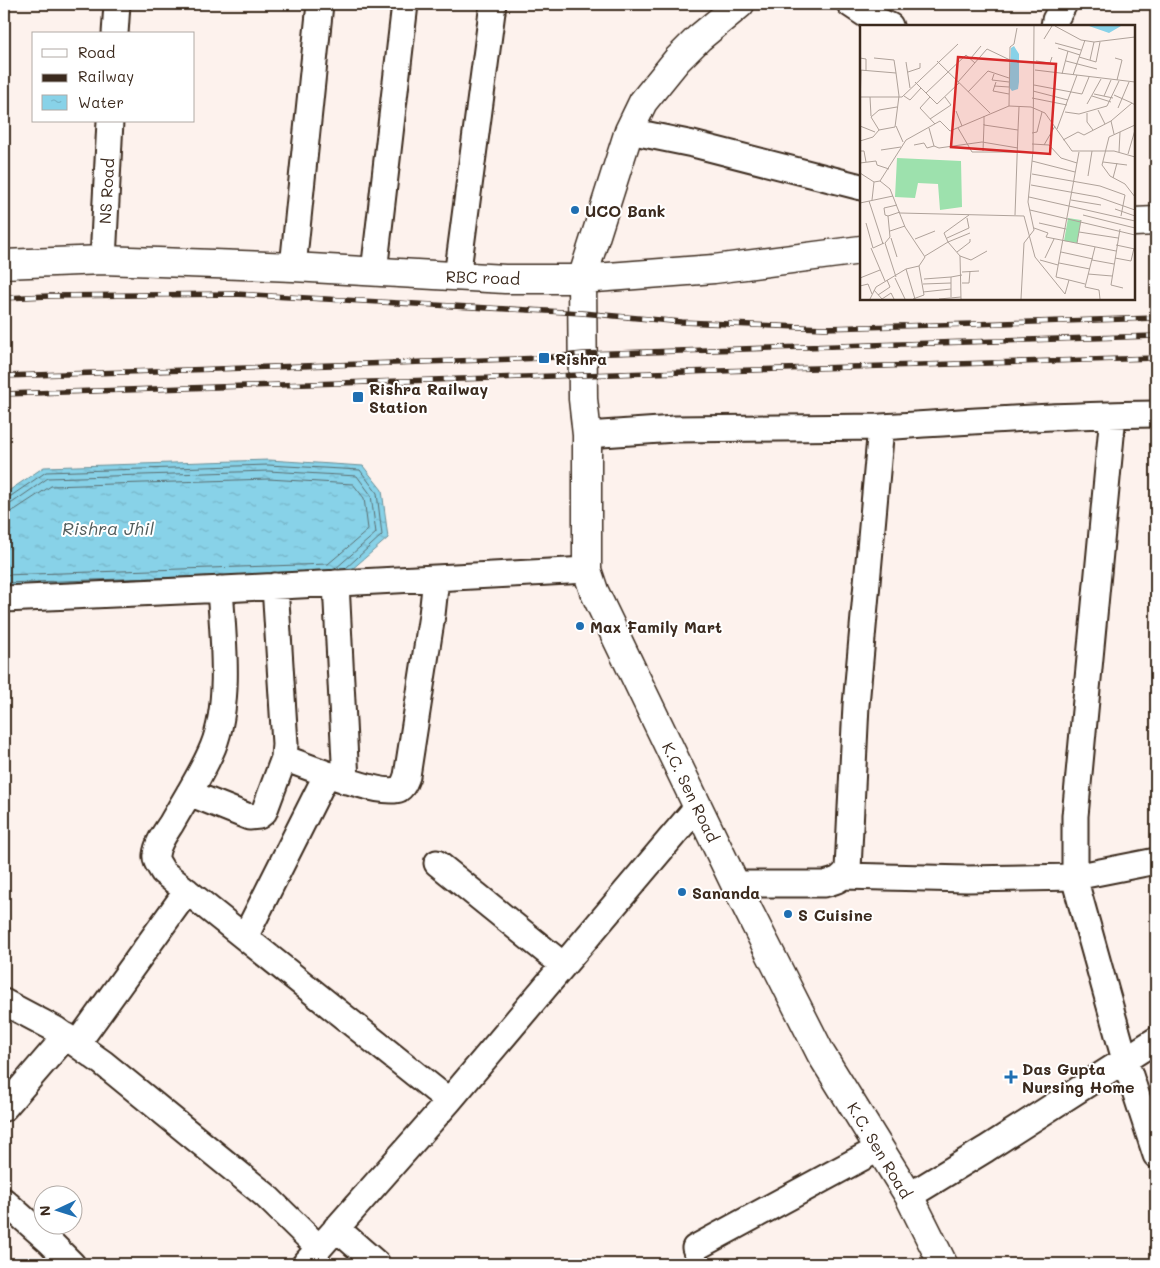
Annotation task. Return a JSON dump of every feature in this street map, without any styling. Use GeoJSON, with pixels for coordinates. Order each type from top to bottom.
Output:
{"type":"FeatureCollection","features":[{"type":"Feature","properties":{"kind":"street"},"geometry":{"type":"LineString","coordinates":[[115,32],[116,4]]}},
{"type":"Feature","properties":{"kind":"street"},"geometry":{"type":"LineString","coordinates":[[293,267],[320,4]]}},
{"type":"Feature","properties":{"kind":"street"},"geometry":{"type":"LineString","coordinates":[[374,272],[405,4]]}},
{"type":"Feature","properties":{"kind":"street"},"geometry":{"type":"LineString","coordinates":[[457,277],[493,4]]}},
{"type":"Feature","properties":{"kind":"street","name":"K.C. Sen Road"},"geometry":{"type":"LineString","coordinates":[[740,4],[699,38],[677,60],[643,102],[628,131],[582,279],[587,570],[594,591],[735,884],[821,1054],[909,1196],[943,1264]]}},
{"type":"Feature","properties":{"kind":"street"},"geometry":{"type":"LineString","coordinates":[[850,4],[868,16],[888,25]]}},
{"type":"Feature","properties":{"kind":"street"},"geometry":{"type":"LineString","coordinates":[[1054,25],[1064,4]]}},
{"type":"Feature","properties":{"kind":"street","name":"NS Road"},"geometry":{"type":"LineString","coordinates":[[103,260],[110,122]]}},
{"type":"Feature","properties":{"kind":"street"},"geometry":{"type":"LineString","coordinates":[[628,131],[693,144],[860,187]]}},
{"type":"Feature","properties":{"kind":"street"},"geometry":{"type":"LineString","coordinates":[[1135,222],[1156,221]]}},
{"type":"Feature","properties":{"kind":"street","name":"RBC road"},"geometry":{"type":"LineString","coordinates":[[4,264],[103,260],[293,267],[504,279],[582,279],[714,269],[860,250]]}},
{"type":"Feature","properties":{"kind":"street"},"geometry":{"type":"LineString","coordinates":[[586,435],[675,430],[880,427],[1028,418],[1156,414]]}},
{"type":"Feature","properties":{"kind":"street"},"geometry":{"type":"LineString","coordinates":[[1113,415],[1075,816],[1075,877],[1125,1060],[1156,1155]]}},
{"type":"Feature","properties":{"kind":"street"},"geometry":{"type":"LineString","coordinates":[[735,884],[824,884],[836,881],[848,869],[856,705],[880,427]]}},
{"type":"Feature","properties":{"kind":"street"},"geometry":{"type":"LineString","coordinates":[[4,599],[587,570]]}},
{"type":"Feature","properties":{"kind":"street"},"geometry":{"type":"LineString","coordinates":[[284,758],[337,778],[387,790],[399,789],[404,785],[432,615],[436,578]]}},
{"type":"Feature","properties":{"kind":"street"},"geometry":{"type":"LineString","coordinates":[[245,937],[337,778],[336,583]]}},
{"type":"Feature","properties":{"kind":"street"},"geometry":{"type":"LineString","coordinates":[[188,792],[249,818],[259,816],[264,812],[284,758],[276,586]]}},
{"type":"Feature","properties":{"kind":"street"},"geometry":{"type":"LineString","coordinates":[[220,589],[224,660],[223,700],[218,731],[213,748],[163,836],[156,856],[158,863],[164,872],[187,891],[449,1101]]}},
{"type":"Feature","properties":{"kind":"street"},"geometry":{"type":"LineString","coordinates":[[4,1002],[38,1019],[72,1040],[265,1195],[312,1256],[449,1101],[698,806]]}},
{"type":"Feature","properties":{"kind":"street"},"geometry":{"type":"LineString","coordinates":[[843,876],[967,879],[1075,877],[1156,861]]}},
{"type":"Feature","properties":{"kind":"street"},"geometry":{"type":"LineString","coordinates":[[437,863],[563,965]]}},
{"type":"Feature","properties":{"kind":"street"},"geometry":{"type":"LineString","coordinates":[[6,1102],[72,1040],[187,891]]}},
{"type":"Feature","properties":{"kind":"street"},"geometry":{"type":"LineString","coordinates":[[909,1196],[1156,1040]]}},
{"type":"Feature","properties":{"kind":"street"},"geometry":{"type":"LineString","coordinates":[[695,1248],[880,1148]]}},
{"type":"Feature","properties":{"kind":"street"},"geometry":{"type":"LineString","coordinates":[[4,1201],[72,1264]]}},
{"type":"Feature","properties":{"kind":"street"},"geometry":{"type":"LineString","coordinates":[[336,1228],[377,1264]]}},
{"type":"Feature","properties":{"kind":"water","name":"Rishra Jhil"},"geometry":{"type":"Polygon","coordinates":[[[269,460],[363,466],[382,490],[388,538],[336,583],[4,594],[4,494],[44,467],[269,460]]]}},
{"type":"Feature","properties":{"kind":"railway"},"geometry":{"type":"LineString","coordinates":[[4,298],[235,294],[582,313],[682,322],[824,328],[1156,318]]}},
{"type":"Feature","properties":{"kind":"railway"},"geometry":{"type":"LineString","coordinates":[[4,376],[544,358],[583,354],[1156,336]]}},
{"type":"Feature","properties":{"kind":"railway"},"geometry":{"type":"LineString","coordinates":[[4,394],[1156,358]]}},
{"type":"Feature","properties":{"kind":"place","name":"UCO Bank"},"geometry":{"type":"Point","coordinates":[575,210]}},
{"type":"Feature","properties":{"kind":"place","name":"Rishra"},"geometry":{"type":"Point","coordinates":[544,358]}},
{"type":"Feature","properties":{"kind":"place","name":"Rishra Railway Station"},"geometry":{"type":"Point","coordinates":[358,397]}},
{"type":"Feature","properties":{"kind":"place","name":"Max Family Mart"},"geometry":{"type":"Point","coordinates":[580,626]}},
{"type":"Feature","properties":{"kind":"place","name":"Sananda"},"geometry":{"type":"Point","coordinates":[682,892]}},
{"type":"Feature","properties":{"kind":"place","name":"S Cuisine"},"geometry":{"type":"Point","coordinates":[788,914]}},
{"type":"Feature","properties":{"kind":"place","name":"Das Gupta Nursing Home"},"geometry":{"type":"Point","coordinates":[1011,1077]}}]}
